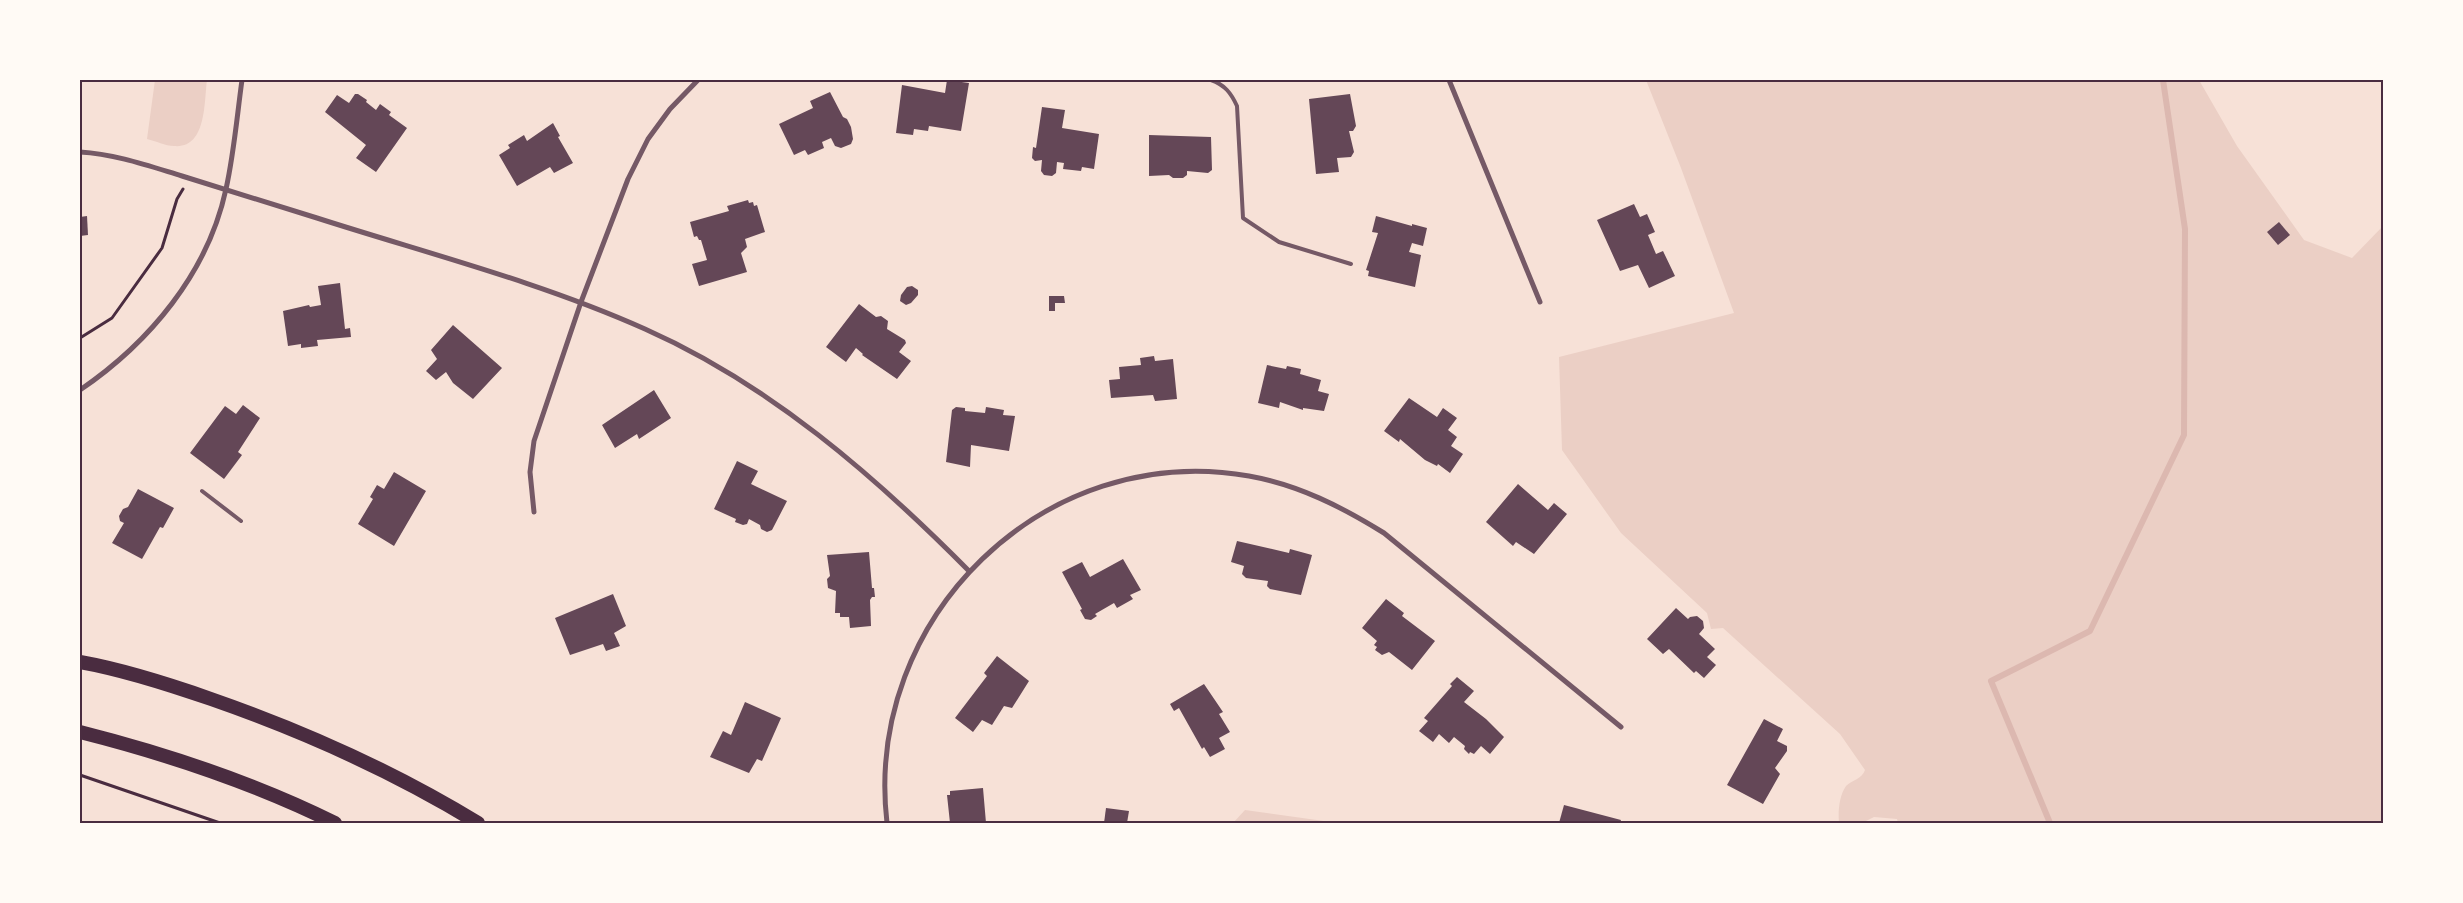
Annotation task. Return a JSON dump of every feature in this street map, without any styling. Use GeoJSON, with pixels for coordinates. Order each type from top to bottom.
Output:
{"type":"FeatureCollection","features":[{"type":"Feature","properties":{"kind":"highway"},"geometry":{"type":"LineString","coordinates":[[80,662],[158,681],[290,726],[350,753],[478,823]]}},
{"type":"Feature","properties":{"kind":"highway"},"geometry":{"type":"LineString","coordinates":[[80,732],[132,745],[209,771],[270,794],[335,823]]}},
{"type":"Feature","properties":{"kind":"street"},"geometry":{"type":"LineString","coordinates":[[80,390],[129,351],[157,323],[177,297],[199,262],[213,232],[226,190],[242,80]]}},
{"type":"Feature","properties":{"kind":"street"},"geometry":{"type":"LineString","coordinates":[[534,512],[530,472],[534,441],[580,302],[628,179],[648,139],[670,109],[698,80]]}},
{"type":"Feature","properties":{"kind":"street"},"geometry":{"type":"LineString","coordinates":[[1449,80],[1540,302]]}},
{"type":"Feature","properties":{"kind":"street"},"geometry":{"type":"LineString","coordinates":[[80,152],[130,160],[190,178],[580,302],[656,334],[707,361],[767,398],[828,442],[940,542],[968,571]]}},
{"type":"Feature","properties":{"kind":"street"},"geometry":{"type":"LineString","coordinates":[[887,823],[884,764],[890,724],[902,683],[919,644],[941,606],[968,571],[995,545],[1024,524],[1058,505],[1094,490],[1131,480],[1170,473],[1208,472],[1249,476],[1285,484],[1348,510],[1384,533],[1620,727]]}},
{"type":"Feature","properties":{"kind":"lane"},"geometry":{"type":"LineString","coordinates":[[1211,80],[1230,92],[1237,106],[1244,218],[1279,242],[1351,264]]}},
{"type":"Feature","properties":{"kind":"lane"},"geometry":{"type":"LineString","coordinates":[[202,491],[241,522]]}},
{"type":"Feature","properties":{"kind":"path"},"geometry":{"type":"LineString","coordinates":[[80,338],[112,318],[162,248],[176,199],[190,178]]}},
{"type":"Feature","properties":{"kind":"path"},"geometry":{"type":"LineString","coordinates":[[80,775],[220,823]]}},
{"type":"Feature","properties":{"kind":"shaded area"},"geometry":{"type":"Polygon","coordinates":[[[155,80],[207,80],[202,122],[193,140],[185,145],[171,146],[147,139],[155,80]]]}},
{"type":"Feature","properties":{"kind":"shaded area"},"geometry":{"type":"Polygon","coordinates":[[[1646,80],[2199,80],[2237,146],[2304,240],[2352,258],[2383,226],[2383,823],[1898,823],[1897,819],[1874,817],[1862,823],[1839,823],[1842,794],[1846,786],[1862,775],[1865,770],[1840,734],[1723,628],[1711,629],[1707,613],[1621,533],[1562,450],[1559,357],[1734,313],[1681,168],[1646,80]]]}},
{"type":"Feature","properties":{"kind":"shaded area"},"geometry":{"type":"Polygon","coordinates":[[[1245,810],[1331,822],[1333,823],[1233,823],[1245,810]]]}},
{"type":"Feature","properties":{"kind":"building"},"geometry":{"type":"Polygon","coordinates":[[[947,80],[969,83],[961,131],[929,126],[928,131],[914,129],[913,135],[896,133],[902,85],[945,93],[947,80]]]}},
{"type":"Feature","properties":{"kind":"building"},"geometry":{"type":"Polygon","coordinates":[[[830,92],[843,117],[847,119],[851,127],[853,139],[851,144],[841,148],[835,146],[831,138],[822,142],[824,148],[808,155],[805,150],[794,155],[779,124],[813,108],[810,101],[830,92]]]}},
{"type":"Feature","properties":{"kind":"building"},"geometry":{"type":"Polygon","coordinates":[[[355,94],[367,100],[366,102],[376,110],[380,104],[391,112],[389,115],[407,128],[376,172],[356,158],[366,145],[325,112],[337,95],[349,103],[355,94]]]}},
{"type":"Feature","properties":{"kind":"building"},"geometry":{"type":"Polygon","coordinates":[[[1350,94],[1356,126],[1353,131],[1349,131],[1354,152],[1351,157],[1337,158],[1339,172],[1316,174],[1309,99],[1350,94]]]}},
{"type":"Feature","properties":{"kind":"building"},"geometry":{"type":"Polygon","coordinates":[[[1042,107],[1065,110],[1062,128],[1099,134],[1094,169],[1082,167],[1081,171],[1063,169],[1064,163],[1057,162],[1056,173],[1052,176],[1044,175],[1041,171],[1042,160],[1035,161],[1032,158],[1033,147],[1036,148],[1042,107]]]}},
{"type":"Feature","properties":{"kind":"building"},"geometry":{"type":"Polygon","coordinates":[[[553,123],[560,136],[558,137],[573,163],[554,173],[550,167],[517,186],[499,155],[510,148],[508,145],[524,135],[527,141],[553,123]]]}},
{"type":"Feature","properties":{"kind":"building"},"geometry":{"type":"Polygon","coordinates":[[[1149,135],[1211,137],[1212,170],[1208,173],[1187,171],[1187,175],[1183,178],[1173,178],[1169,175],[1149,176],[1149,135]]]}},
{"type":"Feature","properties":{"kind":"building"},"geometry":{"type":"Polygon","coordinates":[[[748,200],[749,203],[753,202],[754,206],[757,205],[765,232],[745,239],[747,247],[741,253],[747,272],[699,286],[692,264],[707,260],[701,240],[697,236],[694,237],[690,222],[729,211],[727,206],[748,200]]]}},
{"type":"Feature","properties":{"kind":"building"},"geometry":{"type":"Polygon","coordinates":[[[1634,204],[1640,217],[1647,214],[1655,232],[1648,235],[1656,254],[1663,251],[1675,276],[1649,288],[1638,265],[1620,271],[1597,220],[1634,204]]]}},
{"type":"Feature","properties":{"kind":"building"},"geometry":{"type":"Polygon","coordinates":[[[87,216],[88,235],[80,236],[80,217],[87,216]]]}},
{"type":"Feature","properties":{"kind":"building"},"geometry":{"type":"Polygon","coordinates":[[[1376,216],[1427,228],[1423,246],[1412,243],[1409,252],[1421,255],[1415,287],[1368,276],[1369,271],[1366,270],[1378,233],[1372,232],[1376,216]]]}},
{"type":"Feature","properties":{"kind":"building"},"geometry":{"type":"Polygon","coordinates":[[[2279,222],[2290,235],[2278,245],[2267,232],[2279,222]]]}},
{"type":"Feature","properties":{"kind":"building"},"geometry":{"type":"Polygon","coordinates":[[[340,283],[345,329],[350,328],[351,337],[317,340],[318,346],[301,348],[301,344],[288,346],[283,311],[309,305],[310,307],[321,305],[318,286],[340,283]]]}},
{"type":"Feature","properties":{"kind":"building"},"geometry":{"type":"Polygon","coordinates":[[[912,286],[918,290],[918,295],[911,303],[906,305],[900,301],[901,295],[907,287],[912,286]]]}},
{"type":"Feature","properties":{"kind":"building"},"geometry":{"type":"Polygon","coordinates":[[[1049,296],[1064,296],[1065,303],[1055,303],[1055,311],[1049,311],[1049,296]]]}},
{"type":"Feature","properties":{"kind":"building"},"geometry":{"type":"Polygon","coordinates":[[[859,304],[876,317],[881,316],[888,321],[887,329],[905,340],[906,343],[899,352],[911,361],[897,379],[862,355],[856,348],[846,362],[826,347],[859,304]]]}},
{"type":"Feature","properties":{"kind":"building"},"geometry":{"type":"Polygon","coordinates":[[[453,325],[502,368],[473,399],[453,383],[446,372],[436,380],[426,371],[437,359],[431,350],[453,325]]]}},
{"type":"Feature","properties":{"kind":"building"},"geometry":{"type":"Polygon","coordinates":[[[1154,356],[1155,361],[1173,359],[1177,399],[1155,401],[1153,395],[1111,398],[1109,380],[1120,379],[1119,367],[1141,365],[1140,358],[1154,356]]]}},
{"type":"Feature","properties":{"kind":"building"},"geometry":{"type":"Polygon","coordinates":[[[1267,365],[1286,369],[1287,366],[1301,369],[1300,374],[1321,380],[1318,391],[1329,394],[1324,411],[1303,408],[1303,410],[1280,402],[1279,408],[1258,403],[1267,365]]]}},
{"type":"Feature","properties":{"kind":"building"},"geometry":{"type":"Polygon","coordinates":[[[654,390],[671,418],[639,439],[637,434],[615,448],[602,425],[654,390]]]}},
{"type":"Feature","properties":{"kind":"building"},"geometry":{"type":"Polygon","coordinates":[[[1409,398],[1437,417],[1443,408],[1457,418],[1448,430],[1457,437],[1451,446],[1463,454],[1450,473],[1438,464],[1437,466],[1425,460],[1400,439],[1399,442],[1384,431],[1409,398]]]}},
{"type":"Feature","properties":{"kind":"building"},"geometry":{"type":"Polygon","coordinates":[[[243,405],[260,418],[238,452],[242,455],[224,479],[190,453],[225,406],[236,414],[243,405]]]}},
{"type":"Feature","properties":{"kind":"building"},"geometry":{"type":"Polygon","coordinates":[[[956,407],[965,408],[965,411],[985,413],[986,407],[1004,410],[1003,415],[1015,416],[1009,451],[971,445],[970,467],[946,462],[952,410],[956,407]]]}},
{"type":"Feature","properties":{"kind":"building"},"geometry":{"type":"Polygon","coordinates":[[[737,461],[758,471],[751,484],[787,501],[772,530],[767,532],[761,529],[760,525],[749,519],[747,524],[743,525],[735,522],[736,519],[714,509],[737,461]]]}},
{"type":"Feature","properties":{"kind":"building"},"geometry":{"type":"Polygon","coordinates":[[[394,472],[426,491],[394,546],[358,524],[373,499],[370,497],[377,485],[384,489],[394,472]]]}},
{"type":"Feature","properties":{"kind":"building"},"geometry":{"type":"Polygon","coordinates":[[[1518,484],[1548,510],[1554,503],[1567,514],[1534,554],[1516,542],[1513,546],[1486,522],[1518,484]]]}},
{"type":"Feature","properties":{"kind":"building"},"geometry":{"type":"Polygon","coordinates":[[[138,489],[174,508],[163,528],[160,527],[142,559],[112,543],[124,523],[120,521],[119,516],[123,509],[128,507],[138,489]]]}},
{"type":"Feature","properties":{"kind":"building"},"geometry":{"type":"Polygon","coordinates":[[[1237,541],[1289,553],[1290,549],[1312,555],[1301,595],[1270,589],[1267,586],[1268,581],[1246,578],[1242,574],[1244,566],[1231,562],[1237,541]]]}},
{"type":"Feature","properties":{"kind":"building"},"geometry":{"type":"Polygon","coordinates":[[[869,552],[872,588],[874,588],[875,597],[872,597],[870,600],[871,626],[850,628],[849,617],[840,617],[840,613],[835,613],[836,591],[828,588],[827,579],[830,576],[827,555],[869,552]]]}},
{"type":"Feature","properties":{"kind":"building"},"geometry":{"type":"Polygon","coordinates":[[[1123,559],[1141,590],[1130,595],[1133,599],[1117,608],[1114,603],[1095,614],[1097,616],[1091,620],[1085,619],[1080,610],[1082,609],[1062,572],[1082,562],[1090,577],[1123,559]]]}},
{"type":"Feature","properties":{"kind":"building"},"geometry":{"type":"Polygon","coordinates":[[[613,594],[626,626],[614,633],[620,646],[606,651],[603,644],[570,655],[555,618],[613,594]]]}},
{"type":"Feature","properties":{"kind":"building"},"geometry":{"type":"Polygon","coordinates":[[[1386,599],[1404,613],[1402,616],[1435,641],[1412,670],[1389,652],[1382,655],[1375,650],[1377,647],[1374,645],[1377,641],[1362,628],[1386,599]]]}},
{"type":"Feature","properties":{"kind":"building"},"geometry":{"type":"Polygon","coordinates":[[[1676,608],[1688,619],[1697,616],[1703,621],[1704,628],[1699,634],[1715,649],[1707,657],[1716,665],[1704,678],[1696,671],[1694,673],[1669,649],[1663,654],[1647,639],[1676,608]]]}},
{"type":"Feature","properties":{"kind":"building"},"geometry":{"type":"Polygon","coordinates":[[[997,656],[1029,681],[1012,708],[1004,706],[992,725],[982,720],[973,732],[955,718],[987,676],[984,673],[997,656]]]}},
{"type":"Feature","properties":{"kind":"building"},"geometry":{"type":"Polygon","coordinates":[[[1457,677],[1474,691],[1464,702],[1486,719],[1504,737],[1490,754],[1481,746],[1474,754],[1470,752],[1469,754],[1464,749],[1465,746],[1454,737],[1449,743],[1439,734],[1433,742],[1419,731],[1428,721],[1424,718],[1452,686],[1450,684],[1457,677]]]}},
{"type":"Feature","properties":{"kind":"building"},"geometry":{"type":"Polygon","coordinates":[[[1204,684],[1223,712],[1219,714],[1230,732],[1219,738],[1225,749],[1210,757],[1204,747],[1202,749],[1179,708],[1174,711],[1170,704],[1204,684]]]}},
{"type":"Feature","properties":{"kind":"building"},"geometry":{"type":"Polygon","coordinates":[[[745,702],[781,718],[762,761],[757,759],[749,773],[710,757],[723,731],[731,735],[745,702]]]}},
{"type":"Feature","properties":{"kind":"building"},"geometry":{"type":"Polygon","coordinates":[[[1764,719],[1783,729],[1777,741],[1787,746],[1787,751],[1775,768],[1780,774],[1763,804],[1727,785],[1764,719]]]}},
{"type":"Feature","properties":{"kind":"building"},"geometry":{"type":"Polygon","coordinates":[[[983,788],[986,823],[950,823],[947,795],[950,795],[950,791],[983,788]]]}},
{"type":"Feature","properties":{"kind":"building"},"geometry":{"type":"Polygon","coordinates":[[[1564,805],[1621,820],[1620,823],[1559,823],[1564,805]]]}},
{"type":"Feature","properties":{"kind":"building"},"geometry":{"type":"Polygon","coordinates":[[[1106,808],[1129,811],[1127,823],[1104,823],[1106,808]]]}},
{"type":"Feature","properties":{"kind":"waterway"},"geometry":{"type":"LineString","coordinates":[[2050,823],[1991,681],[2090,631],[2184,435],[2185,229],[2163,80]]}}]}
